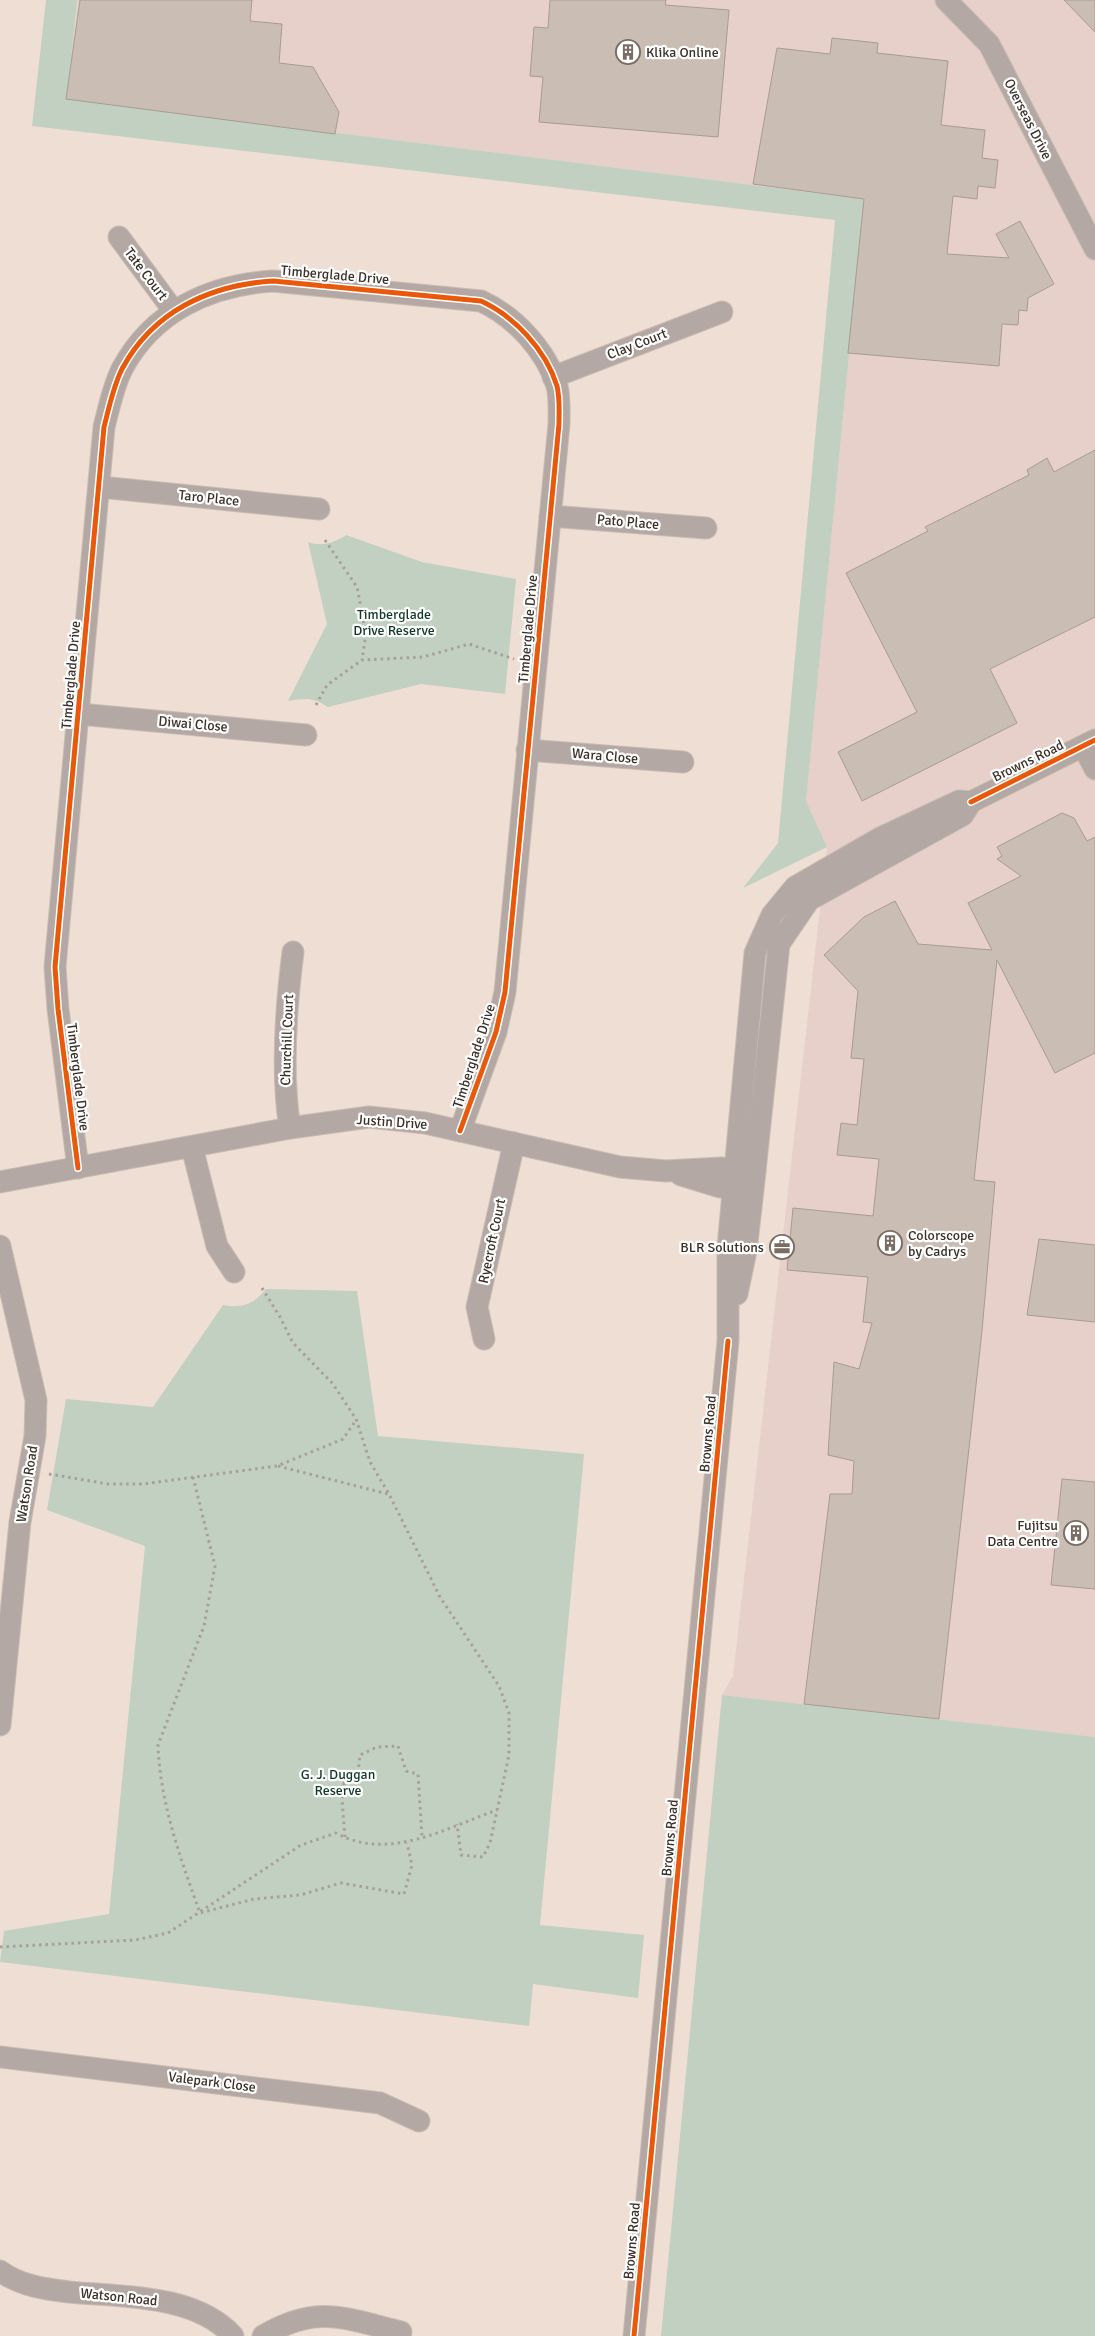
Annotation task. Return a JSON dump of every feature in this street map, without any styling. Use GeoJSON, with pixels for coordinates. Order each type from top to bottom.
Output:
{"type":"FeatureCollection","features":[{"type":"Feature","properties":{"kind":"street","name":"Overseas Drive"},"geometry":{"type":"LineString","coordinates":[[946,0],[989,44],[1095,249]]}},
{"type":"Feature","properties":{"kind":"street","name":"Tate Court"},"geometry":{"type":"LineString","coordinates":[[119,237],[173,310]]}},
{"type":"Feature","properties":{"kind":"street","name":"Timberglade Drive"},"geometry":{"type":"LineString","coordinates":[[78,1168],[58,1009],[55,968],[104,427],[122,370],[140,342],[155,325],[173,310],[209,293],[253,282],[273,281],[469,298],[494,307],[531,340],[553,376],[559,399],[559,424],[502,1010],[460,1131]]}},
{"type":"Feature","properties":{"kind":"street","name":"Clay Court"},"geometry":{"type":"LineString","coordinates":[[553,376],[722,312]]}},
{"type":"Feature","properties":{"kind":"street","name":"Taro Place"},"geometry":{"type":"LineString","coordinates":[[100,487],[319,510]]}},
{"type":"Feature","properties":{"kind":"street","name":"Pato Place"},"geometry":{"type":"LineString","coordinates":[[550,516],[706,528]]}},
{"type":"Feature","properties":{"kind":"street","name":"Diwai Close"},"geometry":{"type":"LineString","coordinates":[[79,714],[306,735]]}},
{"type":"Feature","properties":{"kind":"street"},"geometry":{"type":"LineString","coordinates":[[1089,743],[1095,769]]}},
{"type":"Feature","properties":{"kind":"street","name":"Browns Road"},"geometry":{"type":"LineString","coordinates":[[634,2336],[728,1341],[728,1247],[744,1179],[754,953],[772,915],[795,887],[880,838],[959,801],[971,802],[1089,743]]}},
{"type":"Feature","properties":{"kind":"street","name":"Wara Close"},"geometry":{"type":"LineString","coordinates":[[528,750],[683,762]]}},
{"type":"Feature","properties":{"kind":"street","name":"Churchill Court"},"geometry":{"type":"LineString","coordinates":[[290,1128],[285,1092],[289,984],[293,952]]}},
{"type":"Feature","properties":{"kind":"street","name":"Justin Drive"},"geometry":{"type":"LineString","coordinates":[[0,1182],[290,1128],[369,1117],[426,1123],[620,1167],[666,1171],[720,1187],[744,1179]]}},
{"type":"Feature","properties":{"kind":"street","name":"Ryecroft Court"},"geometry":{"type":"LineString","coordinates":[[484,1339],[477,1307],[514,1143]]}},
{"type":"Feature","properties":{"kind":"street"},"geometry":{"type":"LineString","coordinates":[[192,1147],[217,1246],[234,1272]]}},
{"type":"Feature","properties":{"kind":"street","name":"Watson Road"},"geometry":{"type":"LineString","coordinates":[[0,1246],[36,1400],[35,1436],[20,1522],[0,1725]]}},
{"type":"Feature","properties":{"kind":"street","name":"Valepark Close"},"geometry":{"type":"LineString","coordinates":[[0,2056],[380,2103],[419,2121]]}},
{"type":"Feature","properties":{"kind":"street","name":"Watson Road"},"geometry":{"type":"LineString","coordinates":[[0,2271],[36,2288],[182,2305],[217,2322],[233,2336]]}},
{"type":"Feature","properties":{"kind":"street"},"geometry":{"type":"LineString","coordinates":[[263,2336],[302,2318],[330,2315],[401,2332]]}},
{"type":"Feature","properties":{"kind":"path"},"geometry":{"type":"LineString","coordinates":[[325,540],[357,587],[366,634],[362,660]]}},
{"type":"Feature","properties":{"kind":"path"},"geometry":{"type":"LineString","coordinates":[[316,705],[327,686],[362,660],[423,657],[469,644],[514,659]]}},
{"type":"Feature","properties":{"kind":"path"},"geometry":{"type":"LineString","coordinates":[[262,1288],[280,1317],[293,1344],[333,1384],[356,1419],[370,1462],[389,1494],[440,1597],[499,1686],[509,1713],[509,1755],[490,1843],[482,1857],[461,1855],[457,1824]]}},
{"type":"Feature","properties":{"kind":"path"},"geometry":{"type":"LineString","coordinates":[[49,1474],[108,1484],[143,1484],[277,1466],[343,1439],[356,1419]]}},
{"type":"Feature","properties":{"kind":"path"},"geometry":{"type":"LineString","coordinates":[[277,1466],[389,1494]]}},
{"type":"Feature","properties":{"kind":"path"},"geometry":{"type":"LineString","coordinates":[[193,1477],[215,1566],[204,1626],[158,1745],[158,1761],[176,1848],[200,1913]]}},
{"type":"Feature","properties":{"kind":"path"},"geometry":{"type":"LineString","coordinates":[[345,1838],[342,1800],[344,1783],[358,1774],[360,1754],[377,1747],[398,1746],[406,1771],[418,1774],[422,1837]]}},
{"type":"Feature","properties":{"kind":"path"},"geometry":{"type":"LineString","coordinates":[[0,1947],[135,1940],[168,1933],[301,1844],[336,1833],[352,1842],[390,1845],[407,1842],[498,1810]]}},
{"type":"Feature","properties":{"kind":"path"},"geometry":{"type":"LineString","coordinates":[[200,1913],[254,1899],[300,1895],[341,1883],[404,1894],[412,1866],[407,1842]]}},
{"type":"Feature","properties":{"kind":"shaded area"},"geometry":{"type":"Polygon","coordinates":[[[77,0],[1095,0],[1095,1737],[722,1695],[733,1676],[827,847],[806,801],[864,199],[66,99],[77,0]]]}},
{"type":"Feature","properties":{"kind":"green space"},"geometry":{"type":"Polygon","coordinates":[[[46,0],[77,0],[67,99],[864,199],[806,801],[827,847],[743,888],[778,843],[835,220],[32,126],[46,0]]]}},
{"type":"Feature","properties":{"kind":"green space","name":"Timberglade Drive Reserve"},"geometry":{"type":"Polygon","coordinates":[[[346,535],[422,562],[516,579],[505,694],[421,684],[328,707],[318,701],[309,699],[288,701],[327,624],[308,542],[328,543],[346,535]]]}},
{"type":"Feature","properties":{"kind":"green space","name":"G. J. Duggan Reserve"},"geometry":{"type":"Polygon","coordinates":[[[266,1289],[357,1291],[378,1436],[584,1454],[540,1925],[644,1935],[638,1998],[533,1984],[529,2026],[0,1962],[4,1931],[109,1914],[145,1546],[47,1510],[66,1399],[153,1407],[223,1305],[242,1306],[252,1302],[266,1289]]]}},
{"type":"Feature","properties":{"kind":"green space"},"geometry":{"type":"Polygon","coordinates":[[[722,1695],[1095,1737],[1095,2336],[661,2336],[722,1695]]]}},
{"type":"Feature","properties":{"kind":"building"},"geometry":{"type":"Polygon","coordinates":[[[80,0],[252,0],[250,21],[282,24],[279,63],[313,67],[339,112],[335,134],[66,99],[80,0]]]}},
{"type":"Feature","properties":{"kind":"building","name":"Klika Online"},"geometry":{"type":"Polygon","coordinates":[[[550,0],[666,0],[665,5],[729,10],[718,137],[539,122],[543,77],[530,76],[534,27],[548,28],[550,0]]]}},
{"type":"Feature","properties":{"kind":"building"},"geometry":{"type":"Polygon","coordinates":[[[1064,0],[1095,0],[1095,32],[1064,0]]]}},
{"type":"Feature","properties":{"kind":"building"},"geometry":{"type":"Polygon","coordinates":[[[832,38],[878,43],[877,53],[948,61],[941,125],[985,130],[982,158],[998,160],[995,188],[978,186],[977,199],[953,196],[947,254],[1009,258],[996,234],[1020,221],[1054,284],[1028,298],[1027,311],[1019,310],[1018,325],[1002,324],[999,366],[848,353],[864,199],[753,184],[777,48],[830,54],[832,38]]]}},
{"type":"Feature","properties":{"kind":"building"},"geometry":{"type":"Polygon","coordinates":[[[1095,450],[1095,617],[990,669],[1017,723],[862,801],[838,752],[917,712],[846,573],[928,531],[925,527],[1029,475],[1027,470],[1047,458],[1054,472],[1095,450]]]}},
{"type":"Feature","properties":{"kind":"building"},"geometry":{"type":"Polygon","coordinates":[[[1062,813],[1074,818],[1087,841],[1095,837],[1095,1053],[1055,1073],[997,960],[974,1180],[995,1182],[982,1331],[939,1719],[804,1704],[830,1494],[852,1494],[854,1461],[828,1455],[834,1362],[859,1369],[872,1323],[863,1322],[868,1277],[787,1270],[793,1208],[873,1216],[879,1159],[837,1155],[841,1123],[857,1125],[864,1059],[851,1058],[858,991],[824,955],[864,917],[895,901],[918,944],[992,950],[968,903],[1021,876],[997,859],[1002,856],[997,847],[1062,813]]]}},
{"type":"Feature","properties":{"kind":"building"},"geometry":{"type":"Polygon","coordinates":[[[1039,1239],[1095,1245],[1095,1322],[1027,1315],[1039,1239]]]}},
{"type":"Feature","properties":{"kind":"building","name":"Fujitsu Data Centre"},"geometry":{"type":"Polygon","coordinates":[[[1062,1479],[1095,1482],[1095,1589],[1051,1585],[1062,1479]]]}},
{"type":"Feature","properties":{"kind":"cycle path"},"geometry":{"type":"LineString","coordinates":[[78,1168],[58,1009],[55,967],[104,427],[122,369],[150,331],[167,317],[206,295],[227,288],[273,281],[481,301],[493,307],[517,325],[537,347],[557,386],[559,424],[505,992],[496,1032],[460,1131]]}},
{"type":"Feature","properties":{"kind":"cycle path"},"geometry":{"type":"LineString","coordinates":[[971,802],[1095,740]]}},
{"type":"Feature","properties":{"kind":"cycle path"},"geometry":{"type":"LineString","coordinates":[[634,2336],[728,1341]]}},
{"type":"Feature","properties":{"kind":"place","name":"Klika Online"},"geometry":{"type":"Point","coordinates":[628,52]}},
{"type":"Feature","properties":{"kind":"place","name":"Colorscope by Cadrys"},"geometry":{"type":"Point","coordinates":[890,1243]}},
{"type":"Feature","properties":{"kind":"place","name":"BLR Solutions"},"geometry":{"type":"Point","coordinates":[782,1247]}},
{"type":"Feature","properties":{"kind":"place","name":"Fujitsu Data Centre"},"geometry":{"type":"Point","coordinates":[1076,1533]}}]}
